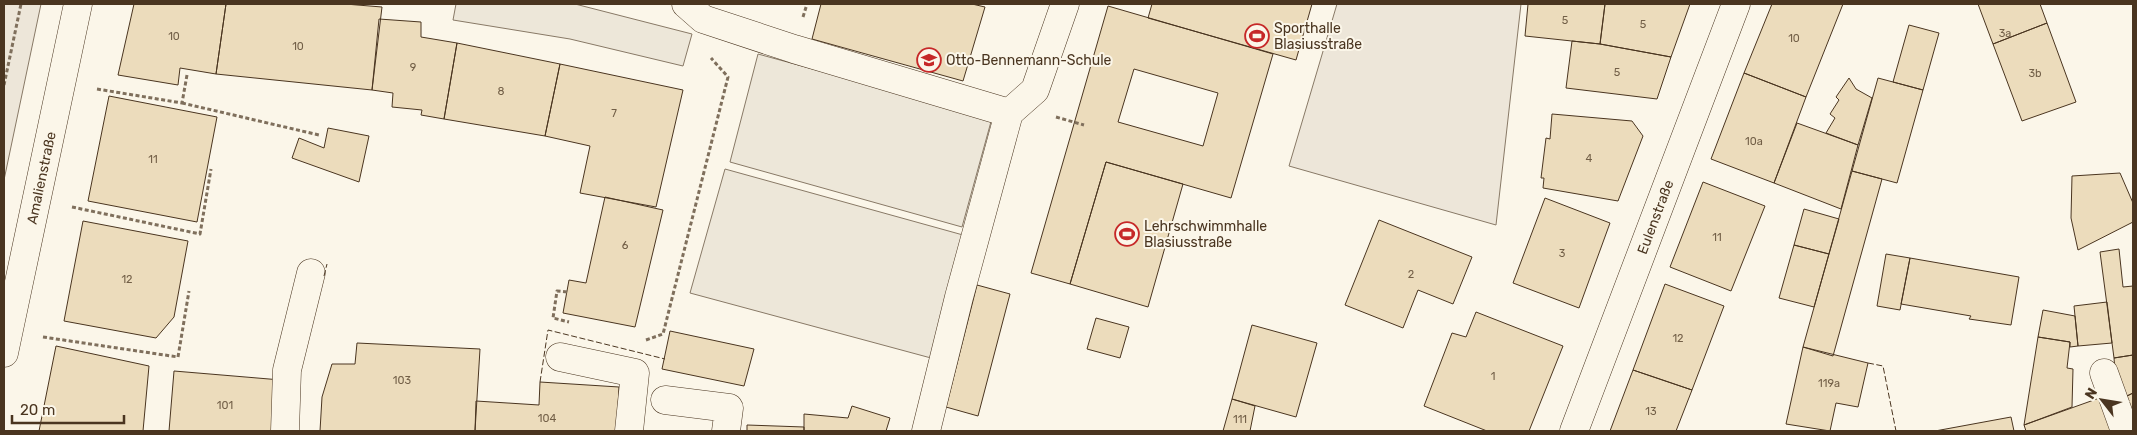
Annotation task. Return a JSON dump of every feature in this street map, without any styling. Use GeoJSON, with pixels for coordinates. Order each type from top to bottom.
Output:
{"type":"FeatureCollection","features":[{"type":"Feature","properties":{"kind":"street","name":"Amalienstraße"},"geometry":{"type":"LineString","coordinates":[[4,353],[78,4]]}},
{"type":"Feature","properties":{"kind":"street"},"geometry":{"type":"LineString","coordinates":[[686,4],[703,19],[794,49],[1009,113]]}},
{"type":"Feature","properties":{"kind":"street"},"geometry":{"type":"LineString","coordinates":[[926,431],[959,297],[1009,113],[1035,90],[1065,4]]}},
{"type":"Feature","properties":{"kind":"street","name":"Eulenstraße"},"geometry":{"type":"LineString","coordinates":[[1574,431],[1736,4]]}},
{"type":"Feature","properties":{"kind":"street"},"geometry":{"type":"LineString","coordinates":[[285,431],[287,370],[311,273]]}},
{"type":"Feature","properties":{"kind":"street"},"geometry":{"type":"LineString","coordinates":[[560,357],[635,373],[629,431]]}},
{"type":"Feature","properties":{"kind":"street"},"geometry":{"type":"LineString","coordinates":[[2104,373],[2125,431]]}},
{"type":"Feature","properties":{"kind":"street"},"geometry":{"type":"LineString","coordinates":[[665,400],[729,408],[726,431]]}},
{"type":"Feature","properties":{"kind":"path"},"geometry":{"type":"LineString","coordinates":[[4,85],[21,4]]}},
{"type":"Feature","properties":{"kind":"path"},"geometry":{"type":"LineString","coordinates":[[637,338],[646,340],[663,334],[728,77],[706,53]]}},
{"type":"Feature","properties":{"kind":"path"},"geometry":{"type":"LineString","coordinates":[[182,103],[187,75]]}},
{"type":"Feature","properties":{"kind":"path"},"geometry":{"type":"LineString","coordinates":[[97,89],[182,103],[319,135]]}},
{"type":"Feature","properties":{"kind":"path"},"geometry":{"type":"LineString","coordinates":[[72,207],[200,234],[211,169]]}},
{"type":"Feature","properties":{"kind":"path"},"geometry":{"type":"LineString","coordinates":[[43,337],[178,358],[189,291]]}},
{"type":"Feature","properties":{"kind":"path"},"geometry":{"type":"LineString","coordinates":[[567,292],[557,291],[552,318],[571,323]]}},
{"type":"Feature","properties":{"kind":"shaded area"},"geometry":{"type":"Polygon","coordinates":[[[4,4],[41,4],[4,180],[4,4]]]}},
{"type":"Feature","properties":{"kind":"shaded area"},"geometry":{"type":"Polygon","coordinates":[[[456,4],[575,4],[692,34],[683,66],[570,39],[453,20],[456,4]]]}},
{"type":"Feature","properties":{"kind":"shaded area"},"geometry":{"type":"Polygon","coordinates":[[[1337,4],[1521,4],[1496,225],[1289,166],[1337,4]]]}},
{"type":"Feature","properties":{"kind":"shaded area"},"geometry":{"type":"Polygon","coordinates":[[[758,54],[992,118],[962,227],[730,162],[758,54]]]}},
{"type":"Feature","properties":{"kind":"shaded area"},"geometry":{"type":"Polygon","coordinates":[[[725,169],[963,235],[931,358],[690,293],[725,169]]]}},
{"type":"Feature","properties":{"kind":"building"},"geometry":{"type":"Polygon","coordinates":[[[134,4],[226,4],[216,74],[180,68],[178,85],[118,75],[134,4]]]}},
{"type":"Feature","properties":{"kind":"building"},"geometry":{"type":"Polygon","coordinates":[[[226,4],[345,4],[382,7],[372,90],[216,74],[226,4]]]}},
{"type":"Feature","properties":{"kind":"building","name":"Otto-Bennemann-Schule"},"geometry":{"type":"Polygon","coordinates":[[[821,4],[972,4],[985,7],[963,81],[812,39],[821,4]]]}},
{"type":"Feature","properties":{"kind":"building","name":"Sporthalle Blasiusstraße"},"geometry":{"type":"Polygon","coordinates":[[[1152,4],[1312,4],[1296,60],[1148,18],[1152,4]]]}},
{"type":"Feature","properties":{"kind":"building"},"geometry":{"type":"Polygon","coordinates":[[[1528,4],[1605,4],[1600,44],[1525,36],[1528,4]]]}},
{"type":"Feature","properties":{"kind":"building"},"geometry":{"type":"Polygon","coordinates":[[[1605,4],[1690,4],[1671,57],[1600,44],[1605,4]]]}},
{"type":"Feature","properties":{"kind":"building"},"geometry":{"type":"Polygon","coordinates":[[[1772,4],[1843,4],[1806,97],[1744,73],[1772,4]]]}},
{"type":"Feature","properties":{"kind":"building"},"geometry":{"type":"Polygon","coordinates":[[[1978,4],[2040,4],[2047,23],[1993,44],[1978,4]]]}},
{"type":"Feature","properties":{"kind":"building"},"geometry":{"type":"Polygon","coordinates":[[[1108,6],[1273,54],[1231,198],[1106,162],[1070,284],[1031,273],[1108,6]],[[1134,69],[1118,122],[1203,146],[1218,93],[1134,69]]]}},
{"type":"Feature","properties":{"kind":"building"},"geometry":{"type":"Polygon","coordinates":[[[379,19],[421,22],[421,37],[457,43],[444,119],[421,115],[422,110],[392,107],[393,93],[372,90],[379,19]]]}},
{"type":"Feature","properties":{"kind":"building"},"geometry":{"type":"Polygon","coordinates":[[[2047,23],[2076,102],[2022,121],[1993,44],[2047,23]]]}},
{"type":"Feature","properties":{"kind":"building"},"geometry":{"type":"Polygon","coordinates":[[[1909,25],[1939,33],[1923,90],[1893,82],[1909,25]]]}},
{"type":"Feature","properties":{"kind":"building"},"geometry":{"type":"Polygon","coordinates":[[[1572,41],[1600,44],[1671,57],[1657,99],[1566,88],[1572,41]]]}},
{"type":"Feature","properties":{"kind":"building"},"geometry":{"type":"Polygon","coordinates":[[[457,43],[560,64],[545,136],[444,119],[457,43]]]}},
{"type":"Feature","properties":{"kind":"building"},"geometry":{"type":"Polygon","coordinates":[[[560,64],[683,90],[656,207],[580,193],[590,146],[545,136],[560,64]]]}},
{"type":"Feature","properties":{"kind":"building"},"geometry":{"type":"Polygon","coordinates":[[[1744,73],[1806,97],[1774,183],[1711,159],[1744,73]]]}},
{"type":"Feature","properties":{"kind":"building"},"geometry":{"type":"Polygon","coordinates":[[[1849,78],[1856,89],[1872,98],[1858,145],[1826,133],[1835,118],[1830,114],[1839,100],[1836,97],[1849,78]]]}},
{"type":"Feature","properties":{"kind":"building"},"geometry":{"type":"Polygon","coordinates":[[[1878,78],[1923,90],[1897,183],[1852,171],[1878,78]]]}},
{"type":"Feature","properties":{"kind":"building"},"geometry":{"type":"Polygon","coordinates":[[[109,96],[217,117],[197,222],[88,201],[109,96]]]}},
{"type":"Feature","properties":{"kind":"building"},"geometry":{"type":"Polygon","coordinates":[[[1552,114],[1632,121],[1643,136],[1618,201],[1543,188],[1544,178],[1541,178],[1546,138],[1550,139],[1552,114]]]}},
{"type":"Feature","properties":{"kind":"building"},"geometry":{"type":"Polygon","coordinates":[[[1797,123],[1858,145],[1841,209],[1774,183],[1797,123]]]}},
{"type":"Feature","properties":{"kind":"building"},"geometry":{"type":"Polygon","coordinates":[[[328,128],[369,136],[359,182],[292,158],[299,138],[324,148],[328,128]]]}},
{"type":"Feature","properties":{"kind":"building","name":"Lehrschwimmhalle Blasiusstraße"},"geometry":{"type":"Polygon","coordinates":[[[1106,162],[1183,184],[1148,307],[1070,284],[1106,162]]]}},
{"type":"Feature","properties":{"kind":"building"},"geometry":{"type":"Polygon","coordinates":[[[1852,171],[1882,179],[1833,356],[1803,347],[1852,171]]]}},
{"type":"Feature","properties":{"kind":"building"},"geometry":{"type":"Polygon","coordinates":[[[2120,173],[2133,203],[2133,222],[2078,250],[2071,218],[2072,176],[2120,173]]]}},
{"type":"Feature","properties":{"kind":"building"},"geometry":{"type":"Polygon","coordinates":[[[1703,182],[1765,206],[1731,291],[1670,267],[1703,182]]]}},
{"type":"Feature","properties":{"kind":"building"},"geometry":{"type":"Polygon","coordinates":[[[605,197],[663,210],[635,327],[563,313],[569,280],[586,283],[605,197]]]}},
{"type":"Feature","properties":{"kind":"building"},"geometry":{"type":"Polygon","coordinates":[[[1545,198],[1610,223],[1579,308],[1513,283],[1545,198]]]}},
{"type":"Feature","properties":{"kind":"building"},"geometry":{"type":"Polygon","coordinates":[[[1804,209],[1839,219],[1829,254],[1794,245],[1804,209]]]}},
{"type":"Feature","properties":{"kind":"building"},"geometry":{"type":"Polygon","coordinates":[[[1379,220],[1472,257],[1453,304],[1418,290],[1403,328],[1345,305],[1379,220]]]}},
{"type":"Feature","properties":{"kind":"building"},"geometry":{"type":"Polygon","coordinates":[[[83,221],[188,241],[174,317],[156,338],[64,321],[83,221]]]}},
{"type":"Feature","properties":{"kind":"building"},"geometry":{"type":"Polygon","coordinates":[[[1794,245],[1829,254],[1814,307],[1779,298],[1794,245]]]}},
{"type":"Feature","properties":{"kind":"building"},"geometry":{"type":"Polygon","coordinates":[[[2119,249],[2123,287],[2133,286],[2133,355],[2114,358],[2100,252],[2119,249]]]}},
{"type":"Feature","properties":{"kind":"building"},"geometry":{"type":"Polygon","coordinates":[[[1886,254],[1910,258],[1900,310],[1877,306],[1886,254]]]}},
{"type":"Feature","properties":{"kind":"building"},"geometry":{"type":"Polygon","coordinates":[[[1910,258],[2019,277],[2011,325],[1969,319],[1971,316],[1901,304],[1910,258]]]}},
{"type":"Feature","properties":{"kind":"building"},"geometry":{"type":"Polygon","coordinates":[[[1665,284],[1724,306],[1692,390],[1633,370],[1665,284]]]}},
{"type":"Feature","properties":{"kind":"building"},"geometry":{"type":"Polygon","coordinates":[[[977,285],[1010,294],[978,416],[946,407],[977,285]]]}},
{"type":"Feature","properties":{"kind":"building"},"geometry":{"type":"Polygon","coordinates":[[[2107,302],[2112,343],[2078,346],[2074,306],[2107,302]]]}},
{"type":"Feature","properties":{"kind":"building"},"geometry":{"type":"Polygon","coordinates":[[[2043,310],[2075,316],[2078,346],[2070,347],[2070,342],[2038,337],[2043,310]]]}},
{"type":"Feature","properties":{"kind":"building"},"geometry":{"type":"Polygon","coordinates":[[[1476,312],[1563,346],[1529,431],[1487,431],[1424,406],[1452,333],[1466,337],[1476,312]]]}},
{"type":"Feature","properties":{"kind":"building"},"geometry":{"type":"Polygon","coordinates":[[[1096,318],[1129,327],[1120,358],[1087,349],[1096,318]]]}},
{"type":"Feature","properties":{"kind":"building"},"geometry":{"type":"Polygon","coordinates":[[[1252,325],[1317,343],[1296,417],[1232,399],[1252,325]]]}},
{"type":"Feature","properties":{"kind":"building"},"geometry":{"type":"Polygon","coordinates":[[[670,331],[754,349],[744,386],[662,369],[670,331]]]}},
{"type":"Feature","properties":{"kind":"building"},"geometry":{"type":"Polygon","coordinates":[[[2038,337],[2070,342],[2067,368],[2073,369],[2072,407],[2024,425],[2038,337]]]}},
{"type":"Feature","properties":{"kind":"building"},"geometry":{"type":"Polygon","coordinates":[[[357,343],[480,349],[475,431],[320,431],[322,397],[332,364],[355,364],[357,343]]]}},
{"type":"Feature","properties":{"kind":"building"},"geometry":{"type":"Polygon","coordinates":[[[56,346],[149,366],[143,431],[39,431],[56,346]]]}},
{"type":"Feature","properties":{"kind":"building"},"geometry":{"type":"Polygon","coordinates":[[[1803,347],[1868,363],[1858,407],[1836,403],[1830,431],[1786,424],[1803,347]]]}},
{"type":"Feature","properties":{"kind":"building"},"geometry":{"type":"Polygon","coordinates":[[[2133,355],[2133,393],[2123,398],[2116,383],[2114,358],[2133,355]]]}},
{"type":"Feature","properties":{"kind":"building"},"geometry":{"type":"Polygon","coordinates":[[[1633,370],[1692,390],[1676,431],[1610,431],[1633,370]]]}},
{"type":"Feature","properties":{"kind":"building"},"geometry":{"type":"Polygon","coordinates":[[[174,371],[281,380],[277,431],[169,431],[174,371]]]}},
{"type":"Feature","properties":{"kind":"building"},"geometry":{"type":"Polygon","coordinates":[[[540,382],[619,387],[617,431],[475,431],[476,401],[539,405],[540,382]]]}},
{"type":"Feature","properties":{"kind":"building"},"geometry":{"type":"Polygon","coordinates":[[[2133,393],[2133,431],[2123,398],[2133,393]]]}},
{"type":"Feature","properties":{"kind":"building"},"geometry":{"type":"Polygon","coordinates":[[[2105,396],[2118,431],[2026,431],[2024,425],[2105,396]]]}},
{"type":"Feature","properties":{"kind":"building"},"geometry":{"type":"Polygon","coordinates":[[[1232,399],[1255,406],[1250,431],[1223,431],[1232,399]]]}},
{"type":"Feature","properties":{"kind":"building"},"geometry":{"type":"Polygon","coordinates":[[[852,406],[890,418],[886,431],[804,431],[804,414],[848,418],[852,406]]]}},
{"type":"Feature","properties":{"kind":"building"},"geometry":{"type":"Polygon","coordinates":[[[2011,417],[2014,431],[1935,431],[2011,417]]]}},
{"type":"Feature","properties":{"kind":"building"},"geometry":{"type":"Polygon","coordinates":[[[747,425],[804,427],[804,431],[747,431],[747,425]]]}},
{"type":"Feature","properties":{"kind":"fence"},"geometry":{"type":"LineString","coordinates":[[324,276],[327,264]]}},
{"type":"Feature","properties":{"kind":"fence"},"geometry":{"type":"LineString","coordinates":[[540,382],[548,330],[665,359]]}},
{"type":"Feature","properties":{"kind":"fence"},"geometry":{"type":"LineString","coordinates":[[1868,363],[1883,366],[1896,431]]}},
{"type":"Feature","properties":{"kind":"place","name":"Sporthalle Blasiusstraße"},"geometry":{"type":"Point","coordinates":[1257,36]}},
{"type":"Feature","properties":{"kind":"place","name":"Otto-Bennemann-Schule"},"geometry":{"type":"Point","coordinates":[929,60]}},
{"type":"Feature","properties":{"kind":"place","name":"Lehrschwimmhalle Blasiusstraße"},"geometry":{"type":"Point","coordinates":[1127,234]}}]}
